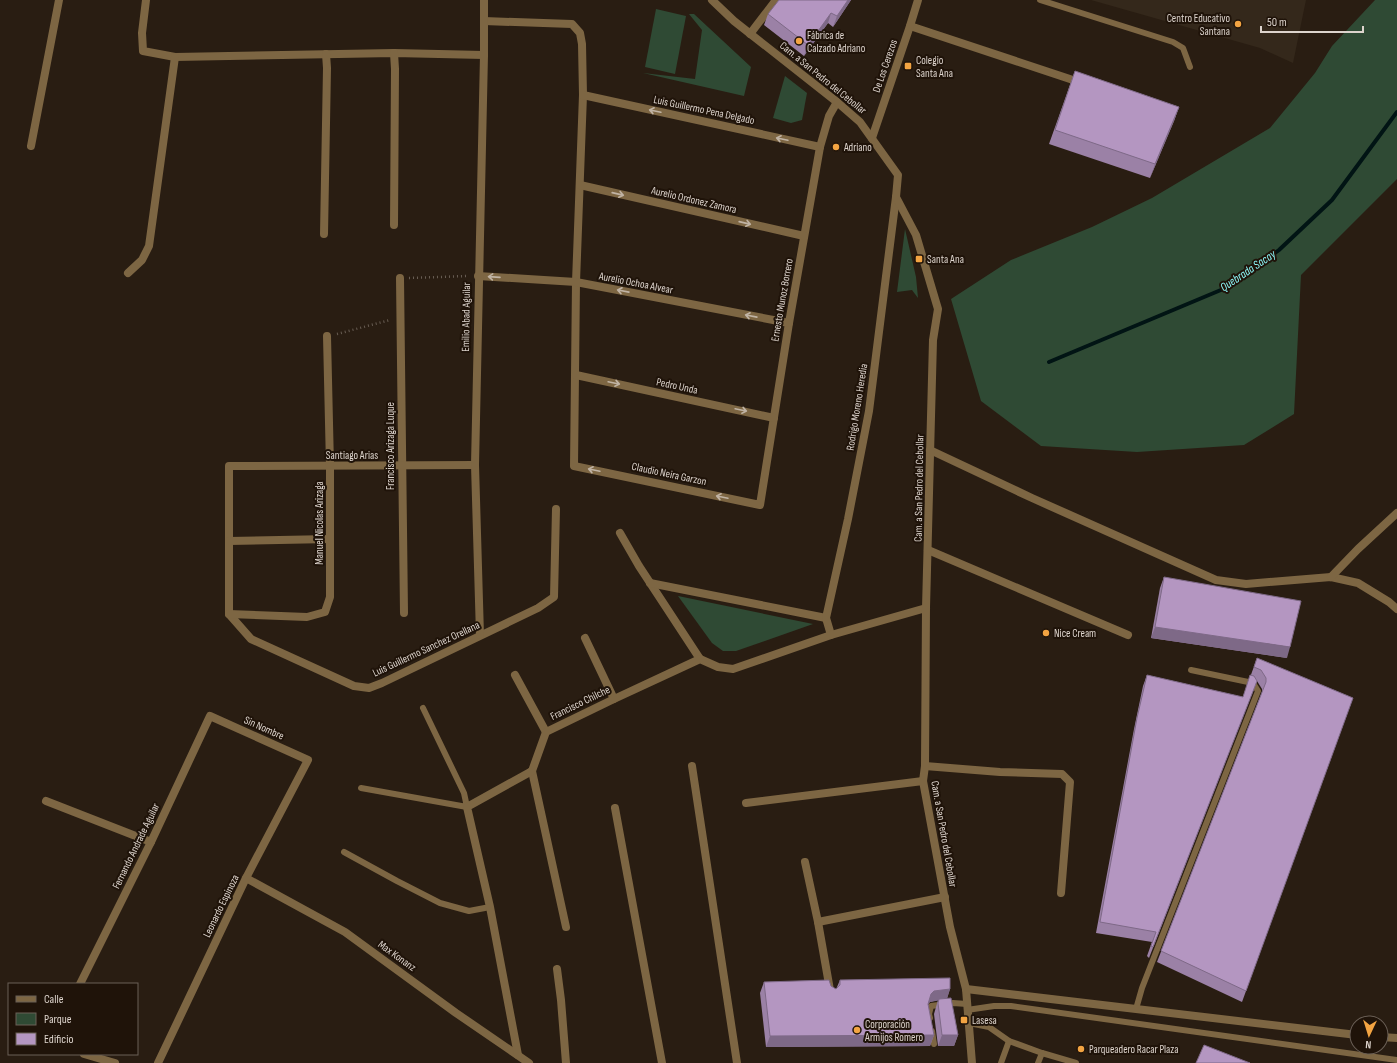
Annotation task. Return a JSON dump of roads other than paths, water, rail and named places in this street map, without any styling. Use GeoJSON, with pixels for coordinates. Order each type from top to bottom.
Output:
{"type":"FeatureCollection","features":[{"type":"Feature","properties":{"kind":"street"},"geometry":{"type":"LineString","coordinates":[[31,146],[59,0]]}},
{"type":"Feature","properties":{"kind":"street"},"geometry":{"type":"LineString","coordinates":[[146,0],[142,33],[144,51],[175,57],[394,53],[484,55]]}},
{"type":"Feature","properties":{"kind":"street","name":"Emilio Abad Aguilar"},"geometry":{"type":"LineString","coordinates":[[480,635],[475,465],[484,0]]}},
{"type":"Feature","properties":{"kind":"street","name":"Cam. a San Pedro del Cebollar"},"geometry":{"type":"LineString","coordinates":[[712,0],[734,21],[837,102],[860,122],[872,138],[898,175],[896,197],[916,235],[938,309],[933,340],[926,608],[925,766],[923,781],[950,927],[966,989],[972,1063]]}},
{"type":"Feature","properties":{"kind":"street"},"geometry":{"type":"LineString","coordinates":[[750,34],[776,0]]}},
{"type":"Feature","properties":{"kind":"street","name":"De Los Cerezos"},"geometry":{"type":"LineString","coordinates":[[872,138],[918,0]]}},
{"type":"Feature","properties":{"kind":"street"},"geometry":{"type":"LineString","coordinates":[[484,21],[572,24],[580,33],[582,44],[583,95],[576,282],[576,375]]}},
{"type":"Feature","properties":{"kind":"street"},"geometry":{"type":"LineString","coordinates":[[910,26],[1089,85]]}},
{"type":"Feature","properties":{"kind":"street"},"geometry":{"type":"LineString","coordinates":[[394,53],[394,225]]}},
{"type":"Feature","properties":{"kind":"street"},"geometry":{"type":"LineString","coordinates":[[324,234],[326,54]]}},
{"type":"Feature","properties":{"kind":"street"},"geometry":{"type":"LineString","coordinates":[[128,273],[142,260],[149,246],[175,57]]}},
{"type":"Feature","properties":{"kind":"street","name":"Luis Guillermo Pena Delgado"},"geometry":{"type":"LineString","coordinates":[[583,95],[820,147]]}},
{"type":"Feature","properties":{"kind":"street","name":"Ernesto Munoz Borrero"},"geometry":{"type":"LineString","coordinates":[[760,505],[789,323],[820,147],[829,116],[837,102]]}},
{"type":"Feature","properties":{"kind":"street","name":"Aurelio Ordonez Zamora"},"geometry":{"type":"LineString","coordinates":[[580,185],[804,236]]}},
{"type":"Feature","properties":{"kind":"street","name":"Rodrigo Moreno Heredia"},"geometry":{"type":"LineString","coordinates":[[826,618],[848,519],[869,411],[896,197]]}},
{"type":"Feature","properties":{"kind":"street","name":"Aurelio Ochoa Alvear"},"geometry":{"type":"LineString","coordinates":[[478,276],[576,282],[789,323]]}},
{"type":"Feature","properties":{"kind":"street","name":"Francisco Arizaga Luque"},"geometry":{"type":"LineString","coordinates":[[400,278],[401,466],[404,613]]}},
{"type":"Feature","properties":{"kind":"street","name":"Manuel Nicolas Arizaga"},"geometry":{"type":"LineString","coordinates":[[229,614],[307,617],[325,612],[330,597],[330,466],[327,336]]}},
{"type":"Feature","properties":{"kind":"street","name":"Pedro Unda"},"geometry":{"type":"LineString","coordinates":[[576,375],[774,418]]}},
{"type":"Feature","properties":{"kind":"street","name":"Claudio Neira Garzon"},"geometry":{"type":"LineString","coordinates":[[576,375],[574,466],[760,505]]}},
{"type":"Feature","properties":{"kind":"street"},"geometry":{"type":"LineString","coordinates":[[930,450],[1216,580],[1246,584],[1331,577],[1358,583],[1397,609]]}},
{"type":"Feature","properties":{"kind":"street","name":"Santiago Arias"},"geometry":{"type":"LineString","coordinates":[[229,541],[229,466],[475,465]]}},
{"type":"Feature","properties":{"kind":"street","name":"Luis Guillermo Sanchez Orellana"},"geometry":{"type":"LineString","coordinates":[[229,614],[251,639],[354,686],[369,688],[538,608],[554,597],[556,509]]}},
{"type":"Feature","properties":{"kind":"street"},"geometry":{"type":"LineString","coordinates":[[1331,577],[1358,549],[1397,513]]}},
{"type":"Feature","properties":{"kind":"street"},"geometry":{"type":"LineString","coordinates":[[620,533],[639,566],[700,659],[718,667],[733,669],[831,635],[926,608]]}},
{"type":"Feature","properties":{"kind":"street"},"geometry":{"type":"LineString","coordinates":[[229,614],[229,541],[330,539]]}},
{"type":"Feature","properties":{"kind":"street"},"geometry":{"type":"LineString","coordinates":[[928,550],[1128,635]]}},
{"type":"Feature","properties":{"kind":"street"},"geometry":{"type":"LineString","coordinates":[[650,583],[826,618],[831,635]]}},
{"type":"Feature","properties":{"kind":"street"},"geometry":{"type":"LineString","coordinates":[[585,638],[614,699]]}},
{"type":"Feature","properties":{"kind":"street","name":"Francisco Chilche"},"geometry":{"type":"LineString","coordinates":[[532,771],[546,732],[700,659]]}},
{"type":"Feature","properties":{"kind":"street"},"geometry":{"type":"LineString","coordinates":[[515,675],[546,732]]}},
{"type":"Feature","properties":{"kind":"street","name":"Sin Nombre"},"geometry":{"type":"LineString","coordinates":[[210,716],[308,760]]}},
{"type":"Feature","properties":{"kind":"street","name":"Fernando Andrade Aguilar"},"geometry":{"type":"LineString","coordinates":[[80,983],[151,842],[210,716]]}},
{"type":"Feature","properties":{"kind":"street","name":"Leonardo Espinoza"},"geometry":{"type":"LineString","coordinates":[[158,1063],[246,878],[308,760]]}},
{"type":"Feature","properties":{"kind":"street"},"geometry":{"type":"LineString","coordinates":[[692,766],[737,1063]]}},
{"type":"Feature","properties":{"kind":"street"},"geometry":{"type":"LineString","coordinates":[[925,766],[1000,772],[1062,774],[1070,782],[1061,893]]}},
{"type":"Feature","properties":{"kind":"street"},"geometry":{"type":"LineString","coordinates":[[518,1055],[490,907],[467,807],[532,771],[566,927]]}},
{"type":"Feature","properties":{"kind":"street"},"geometry":{"type":"LineString","coordinates":[[746,803],[923,781]]}},
{"type":"Feature","properties":{"kind":"street"},"geometry":{"type":"LineString","coordinates":[[46,801],[151,842]]}},
{"type":"Feature","properties":{"kind":"street"},"geometry":{"type":"LineString","coordinates":[[615,808],[662,1063]]}},
{"type":"Feature","properties":{"kind":"street"},"geometry":{"type":"LineString","coordinates":[[805,862],[831,994]]}},
{"type":"Feature","properties":{"kind":"street","name":"Max Konanz"},"geometry":{"type":"LineString","coordinates":[[246,878],[345,932],[529,1063]]}},
{"type":"Feature","properties":{"kind":"street"},"geometry":{"type":"LineString","coordinates":[[818,922],[945,897]]}},
{"type":"Feature","properties":{"kind":"street"},"geometry":{"type":"LineString","coordinates":[[557,969],[566,1063]]}},
{"type":"Feature","properties":{"kind":"street"},"geometry":{"type":"LineString","coordinates":[[966,989],[1349,1034]]}},
{"type":"Feature","properties":{"kind":"street"},"geometry":{"type":"LineString","coordinates":[[87,1055],[115,1063]]}},
{"type":"Feature","properties":{"kind":"lane"},"geometry":{"type":"LineString","coordinates":[[1040,0],[1173,42],[1183,48],[1190,68]]}},
{"type":"Feature","properties":{"kind":"lane"},"geometry":{"type":"LineString","coordinates":[[1136,1009],[1142,988],[1258,691],[1253,683],[1191,670]]}},
{"type":"Feature","properties":{"kind":"lane"},"geometry":{"type":"LineString","coordinates":[[361,788],[467,807],[464,793],[423,708]]}},
{"type":"Feature","properties":{"kind":"lane"},"geometry":{"type":"LineString","coordinates":[[344,852],[440,903],[469,911],[490,907]]}},
{"type":"Feature","properties":{"kind":"lane"},"geometry":{"type":"LineString","coordinates":[[934,1044],[929,1014],[931,1006],[952,1003],[967,1007],[1011,1006],[1397,1060]]}},
{"type":"Feature","properties":{"kind":"lane"},"geometry":{"type":"LineString","coordinates":[[969,1023],[989,1027],[1009,1041],[1076,1063]]}},
{"type":"Feature","properties":{"kind":"lane"},"geometry":{"type":"LineString","coordinates":[[1001,1063],[1009,1041]]}},
{"type":"Feature","properties":{"kind":"lane"},"geometry":{"type":"LineString","coordinates":[[1038,1063],[1042,1053]]}},
{"type":"Feature","properties":{"kind":"waterway","name":"Quebrada Sacay"},"geometry":{"type":"LineString","coordinates":[[1049,362],[1228,287],[1279,250],[1332,200],[1397,112]]}},
{"type":"Feature","properties":{"kind":"place","name":"Centro Educativo Santana"},"geometry":{"type":"Point","coordinates":[1238,24]}},
{"type":"Feature","properties":{"kind":"place","name":"Fábrica de Calzado Adriano"},"geometry":{"type":"Point","coordinates":[799,41]}},
{"type":"Feature","properties":{"kind":"place","name":"Colegio Santa Ana"},"geometry":{"type":"Point","coordinates":[908,66]}},
{"type":"Feature","properties":{"kind":"place","name":"Adriano"},"geometry":{"type":"Point","coordinates":[836,147]}},
{"type":"Feature","properties":{"kind":"place","name":"Santa Ana"},"geometry":{"type":"Point","coordinates":[919,259]}},
{"type":"Feature","properties":{"kind":"place","name":"Nice Cream"},"geometry":{"type":"Point","coordinates":[1046,633]}},
{"type":"Feature","properties":{"kind":"place","name":"Lasesa"},"geometry":{"type":"Point","coordinates":[964,1020]}},
{"type":"Feature","properties":{"kind":"place","name":"Corporación Armijos Romero"},"geometry":{"type":"Point","coordinates":[857,1030]}},
{"type":"Feature","properties":{"kind":"place","name":"Parqueadero Racar Plaza"},"geometry":{"type":"Point","coordinates":[1081,1049]}}]}
